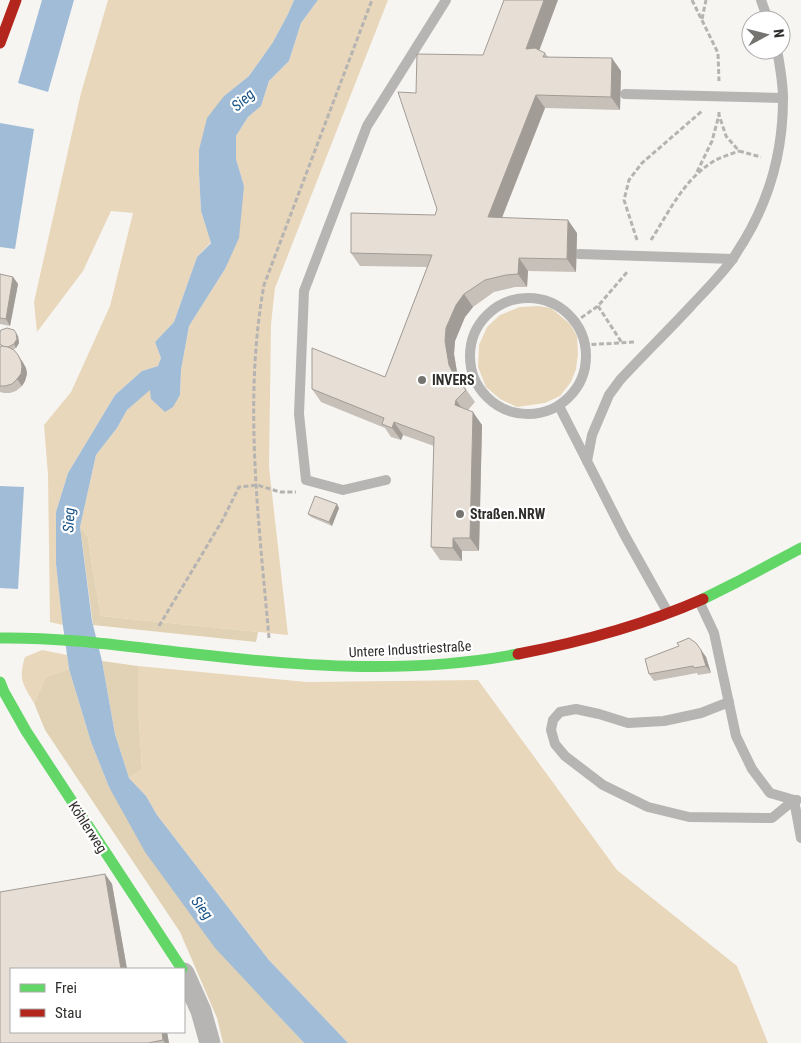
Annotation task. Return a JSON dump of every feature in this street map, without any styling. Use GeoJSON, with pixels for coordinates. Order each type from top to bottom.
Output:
{"type":"FeatureCollection","features":[{"type":"Feature","properties":{"kind":"street"},"geometry":{"type":"LineString","coordinates":[[0,43],[16,0]]}},
{"type":"Feature","properties":{"kind":"street","name":"Untere Industriestraße"},"geometry":{"type":"LineString","coordinates":[[0,638],[48,639],[333,667],[386,668],[466,662],[523,654],[612,633],[699,600],[801,548]]}},
{"type":"Feature","properties":{"kind":"street","name":"Köhlerweg"},"geometry":{"type":"LineString","coordinates":[[0,682],[26,731],[181,968]]}},
{"type":"Feature","properties":{"kind":"street"},"geometry":{"type":"LineString","coordinates":[[185,975],[201,1012],[210,1043]]}},
{"type":"Feature","properties":{"kind":"lane"},"geometry":{"type":"LineString","coordinates":[[386,480],[343,490],[306,480],[299,414],[304,291],[367,126],[446,0]]}},
{"type":"Feature","properties":{"kind":"lane"},"geometry":{"type":"LineString","coordinates":[[588,460],[592,435],[609,395],[620,380],[704,292],[732,259],[751,229],[772,179],[778,152],[783,98],[779,60]]}},
{"type":"Feature","properties":{"kind":"lane"},"geometry":{"type":"LineString","coordinates":[[625,94],[783,98]]}},
{"type":"Feature","properties":{"kind":"lane"},"geometry":{"type":"LineString","coordinates":[[579,254],[732,259]]}},
{"type":"Feature","properties":{"kind":"lane"},"geometry":{"type":"LineString","coordinates":[[517,298],[536,298],[555,304],[572,317],[582,334],[584,345],[586,353],[584,373],[575,392],[559,406],[548,411],[528,415],[507,412],[489,401],[476,385],[470,366],[470,344],[474,331],[483,318],[499,305],[517,298]]}},
{"type":"Feature","properties":{"kind":"lane"},"geometry":{"type":"LineString","coordinates":[[559,406],[624,534],[668,613]]}},
{"type":"Feature","properties":{"kind":"lane"},"geometry":{"type":"LineString","coordinates":[[699,600],[714,633],[736,736],[752,769],[770,793],[798,800]]}},
{"type":"Feature","properties":{"kind":"lane"},"geometry":{"type":"LineString","coordinates":[[729,702],[701,713],[664,721],[628,723],[600,714],[576,709],[568,710],[560,712],[552,720],[550,730],[555,744],[565,756],[604,785],[648,807],[690,817],[772,818],[798,800]]}},
{"type":"Feature","properties":{"kind":"lane"},"geometry":{"type":"LineString","coordinates":[[798,800],[801,838]]}},
{"type":"Feature","properties":{"kind":"path"},"geometry":{"type":"LineString","coordinates":[[272,662],[254,434],[258,316],[264,285],[372,0]]}},
{"type":"Feature","properties":{"kind":"path"},"geometry":{"type":"LineString","coordinates":[[702,19],[706,0]]}},
{"type":"Feature","properties":{"kind":"path"},"geometry":{"type":"LineString","coordinates":[[642,256],[624,200],[629,180],[642,163],[720,96]]}},
{"type":"Feature","properties":{"kind":"path"},"geometry":{"type":"LineString","coordinates":[[575,322],[598,306],[642,256],[678,196],[697,173],[712,141],[719,115]]}},
{"type":"Feature","properties":{"kind":"path"},"geometry":{"type":"LineString","coordinates":[[697,173],[715,160],[739,151]]}},
{"type":"Feature","properties":{"kind":"path"},"geometry":{"type":"LineString","coordinates":[[598,306],[622,343]]}},
{"type":"Feature","properties":{"kind":"path"},"geometry":{"type":"LineString","coordinates":[[584,345],[658,341]]}},
{"type":"Feature","properties":{"kind":"path"},"geometry":{"type":"LineString","coordinates":[[165,618],[222,521],[239,487],[257,485],[280,492]]}},
{"type":"Feature","properties":{"kind":"shaded area"},"geometry":{"type":"Polygon","coordinates":[[[108,0],[294,0],[273,42],[249,76],[224,96],[199,150],[201,211],[211,242],[197,257],[174,322],[155,342],[161,358],[158,366],[142,371],[115,395],[68,473],[56,512],[56,564],[63,625],[50,622],[48,475],[44,425],[71,392],[110,306],[133,213],[111,211],[83,271],[37,332],[34,302],[81,93],[108,0]]]}},
{"type":"Feature","properties":{"kind":"shaded area"},"geometry":{"type":"Polygon","coordinates":[[[318,0],[388,0],[275,288],[271,324],[269,467],[288,635],[101,616],[88,537],[80,527],[96,455],[117,428],[127,410],[150,389],[180,396],[181,370],[189,326],[225,269],[244,186],[236,159],[236,136],[248,117],[261,106],[269,81],[289,61],[301,23],[318,0]]]}},
{"type":"Feature","properties":{"kind":"shaded area"},"geometry":{"type":"Polygon","coordinates":[[[538,306],[551,308],[570,324],[577,336],[578,354],[576,369],[571,382],[560,396],[545,403],[517,407],[500,399],[486,387],[478,367],[479,345],[487,327],[500,315],[520,307],[538,306]]]}},
{"type":"Feature","properties":{"kind":"shaded area"},"geometry":{"type":"Polygon","coordinates":[[[80,527],[88,537],[101,616],[258,632],[256,642],[93,625],[80,527]]]}},
{"type":"Feature","properties":{"kind":"shaded area"},"geometry":{"type":"Polygon","coordinates":[[[42,650],[67,655],[69,669],[46,677],[34,703],[24,686],[22,671],[25,657],[42,650]]]}},
{"type":"Feature","properties":{"kind":"shaded area"},"geometry":{"type":"Polygon","coordinates":[[[102,661],[138,666],[138,705],[142,768],[129,778],[115,734],[102,661]]]}},
{"type":"Feature","properties":{"kind":"shaded area"},"geometry":{"type":"Polygon","coordinates":[[[138,666],[307,682],[478,680],[617,870],[737,966],[768,1043],[348,1043],[268,959],[157,815],[146,796],[129,778],[142,767],[138,705],[138,666]]]}},
{"type":"Feature","properties":{"kind":"shaded area"},"geometry":{"type":"Polygon","coordinates":[[[69,669],[91,742],[109,787],[276,1013],[304,1043],[223,1043],[217,1018],[180,932],[45,730],[34,703],[46,677],[69,669]]]}},
{"type":"Feature","properties":{"kind":"water"},"geometry":{"type":"Polygon","coordinates":[[[42,0],[74,0],[48,92],[18,83],[42,0]]]}},
{"type":"Feature","properties":{"kind":"water","name":"Sieg"},"geometry":{"type":"Polygon","coordinates":[[[294,0],[318,0],[301,23],[289,61],[269,81],[261,106],[248,117],[236,136],[236,159],[244,186],[239,238],[225,269],[189,326],[181,370],[180,395],[173,407],[165,412],[151,399],[150,390],[127,410],[117,428],[96,455],[80,527],[92,621],[102,661],[115,734],[129,778],[146,796],[157,815],[268,959],[348,1043],[304,1043],[215,948],[145,852],[109,787],[91,742],[69,669],[56,564],[56,512],[68,473],[115,395],[142,371],[158,366],[161,358],[155,342],[174,322],[197,257],[211,243],[201,211],[199,173],[199,150],[207,118],[224,96],[249,76],[273,42],[294,0]]]}},
{"type":"Feature","properties":{"kind":"water"},"geometry":{"type":"Polygon","coordinates":[[[0,123],[34,129],[15,249],[0,247],[0,123]]]}},
{"type":"Feature","properties":{"kind":"water"},"geometry":{"type":"Polygon","coordinates":[[[0,486],[24,487],[18,589],[0,588],[0,486]]]}},
{"type":"Feature","properties":{"kind":"building"},"geometry":{"type":"Polygon","coordinates":[[[504,0],[544,0],[526,49],[535,48],[545,53],[543,57],[612,58],[611,97],[536,95],[488,217],[568,220],[567,259],[519,258],[518,274],[485,280],[464,294],[456,305],[446,328],[445,341],[449,365],[466,390],[456,400],[455,405],[473,412],[470,538],[453,538],[453,548],[431,547],[434,437],[394,422],[392,428],[382,424],[384,418],[312,389],[312,348],[385,377],[432,255],[351,253],[351,213],[435,215],[437,209],[398,92],[416,93],[417,54],[483,55],[504,0]]]}},
{"type":"Feature","properties":{"kind":"building"},"geometry":{"type":"Polygon","coordinates":[[[0,274],[13,277],[6,319],[0,318],[0,274]]]}},
{"type":"Feature","properties":{"kind":"building"},"geometry":{"type":"Polygon","coordinates":[[[7,328],[14,330],[17,339],[14,344],[4,347],[0,344],[0,332],[7,328]]]}},
{"type":"Feature","properties":{"kind":"building"},"geometry":{"type":"Polygon","coordinates":[[[0,347],[14,350],[21,361],[22,367],[21,374],[17,379],[12,384],[5,386],[0,386],[0,347]]]}},
{"type":"Feature","properties":{"kind":"building"},"geometry":{"type":"Polygon","coordinates":[[[315,496],[337,504],[329,522],[308,514],[315,496]]]}},
{"type":"Feature","properties":{"kind":"building"},"geometry":{"type":"Polygon","coordinates":[[[689,638],[701,650],[706,666],[694,668],[693,666],[649,674],[645,659],[679,646],[677,643],[689,638]]]}},
{"type":"Feature","properties":{"kind":"building"},"geometry":{"type":"Polygon","coordinates":[[[105,874],[121,968],[10,968],[10,1033],[162,1033],[163,1040],[148,1043],[0,1043],[0,892],[105,874]]]}},
{"type":"Feature","properties":{"kind":"traffic: fast"},"geometry":{"type":"LineString","coordinates":[[703,599],[801,548]]}},
{"type":"Feature","properties":{"kind":"traffic: fast"},"geometry":{"type":"LineString","coordinates":[[0,638],[76,641],[282,663],[322,665],[400,666],[440,664],[518,654]]}},
{"type":"Feature","properties":{"kind":"traffic: fast"},"geometry":{"type":"LineString","coordinates":[[0,682],[26,731],[181,968]]}},
{"type":"Feature","properties":{"kind":"traffic: jam"},"geometry":{"type":"LineString","coordinates":[[0,43],[16,0]]}},
{"type":"Feature","properties":{"kind":"traffic: jam"},"geometry":{"type":"LineString","coordinates":[[518,654],[612,632],[658,617],[703,599]]}},
{"type":"Feature","properties":{"kind":"place","name":"INVERS"},"geometry":{"type":"Point","coordinates":[422,380]}},
{"type":"Feature","properties":{"kind":"place","name":"Straßen.NRW"},"geometry":{"type":"Point","coordinates":[460,514]}}]}
